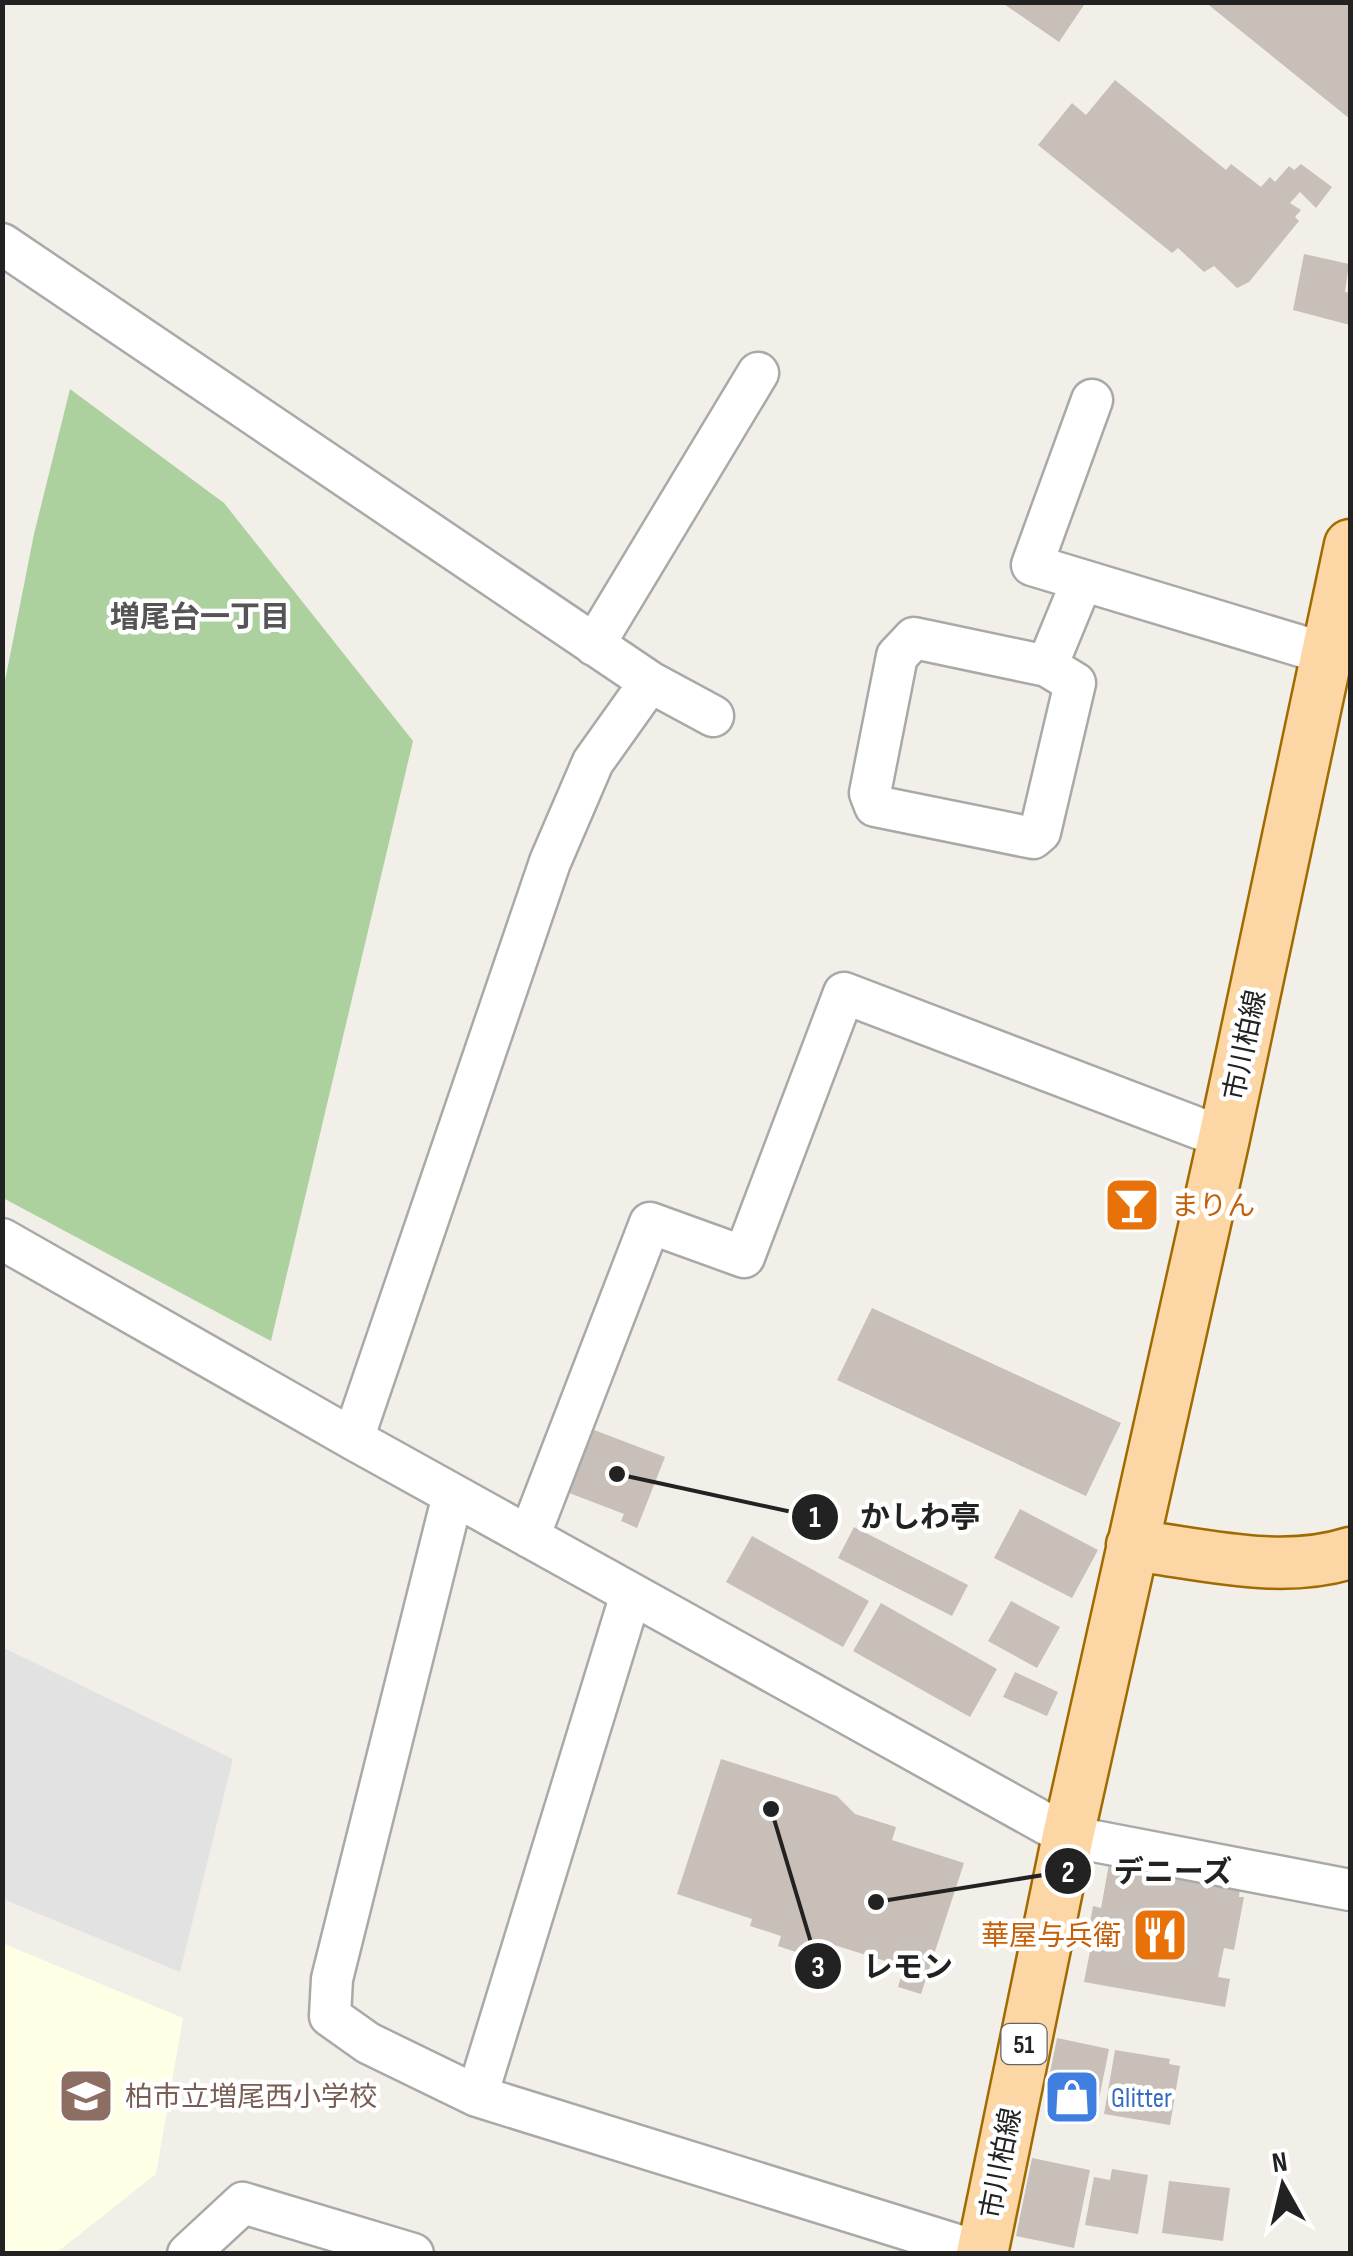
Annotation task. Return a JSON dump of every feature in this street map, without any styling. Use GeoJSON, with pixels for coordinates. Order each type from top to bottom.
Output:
{"type":"FeatureCollection","features":[{"type":"Feature","properties":{"kind":"main road","name":"市川柏線"},"geometry":{"type":"LineString","coordinates":[[982,2253],[1068,1836],[1224,1138],[1350,545]]}},
{"type":"Feature","properties":{"kind":"main road"},"geometry":{"type":"LineString","coordinates":[[1132,1545],[1280,1564],[1350,1553]]}},
{"type":"Feature","properties":{"kind":"street"},"geometry":{"type":"LineString","coordinates":[[2,244],[650,682],[714,716]]}},
{"type":"Feature","properties":{"kind":"street"},"geometry":{"type":"LineString","coordinates":[[594,644],[758,373]]}},
{"type":"Feature","properties":{"kind":"street"},"geometry":{"type":"LineString","coordinates":[[1092,400],[1032,565],[1327,654]]}},
{"type":"Feature","properties":{"kind":"street"},"geometry":{"type":"LineString","coordinates":[[1047,666],[1082,581]]}},
{"type":"Feature","properties":{"kind":"street"},"geometry":{"type":"LineString","coordinates":[[914,638],[1047,666],[1075,684],[1040,832],[1032,838],[876,806],[870,792],[897,656],[914,638]]}},
{"type":"Feature","properties":{"kind":"street"},"geometry":{"type":"LineString","coordinates":[[353,1440],[550,862],[593,762],[650,682]]}},
{"type":"Feature","properties":{"kind":"street"},"geometry":{"type":"LineString","coordinates":[[529,1537],[650,1223],[744,1256],[844,993],[1224,1138]]}},
{"type":"Feature","properties":{"kind":"street"},"geometry":{"type":"LineString","coordinates":[[2,1239],[353,1440],[1068,1836],[1350,1890]]}},
{"type":"Feature","properties":{"kind":"street"},"geometry":{"type":"LineString","coordinates":[[453,1494],[332,1979],[330,2016],[368,2043],[477,2096],[982,2253]]}},
{"type":"Feature","properties":{"kind":"street"},"geometry":{"type":"LineString","coordinates":[[477,2096],[631,1594]]}},
{"type":"Feature","properties":{"kind":"street"},"geometry":{"type":"LineString","coordinates":[[188,2254],[243,2203],[414,2254]]}},
{"type":"Feature","properties":{"kind":"shaded area"},"geometry":{"type":"Polygon","coordinates":[[[2,1647],[233,1759],[180,1972],[3,1899],[2,1647]]]}},
{"type":"Feature","properties":{"kind":"shaded area","name":"柏市立増尾西小学校"},"geometry":{"type":"Polygon","coordinates":[[[2,1943],[183,2018],[156,2174],[56,2253],[3,2253],[2,1943]]]}},
{"type":"Feature","properties":{"kind":"green space"},"geometry":{"type":"Polygon","coordinates":[[[70,389],[224,503],[413,741],[271,1341],[3,1198],[3,691],[34,534],[70,389]]]}},
{"type":"Feature","properties":{"kind":"building"},"geometry":{"type":"Polygon","coordinates":[[[1001,2],[1086,2],[1059,42],[1001,2]]]}},
{"type":"Feature","properties":{"kind":"building"},"geometry":{"type":"Polygon","coordinates":[[[1205,2],[1350,2],[1350,119],[1205,2]]]}},
{"type":"Feature","properties":{"kind":"building"},"geometry":{"type":"Polygon","coordinates":[[[1115,80],[1226,170],[1231,164],[1261,187],[1270,177],[1275,182],[1289,166],[1294,170],[1301,164],[1332,187],[1316,208],[1300,192],[1290,203],[1301,210],[1295,217],[1299,221],[1249,282],[1237,288],[1214,266],[1204,272],[1178,248],[1172,253],[1038,145],[1072,103],[1086,115],[1115,80]]]}},
{"type":"Feature","properties":{"kind":"building"},"geometry":{"type":"Polygon","coordinates":[[[1304,254],[1349,264],[1345,292],[1350,293],[1350,325],[1293,310],[1304,254]]]}},
{"type":"Feature","properties":{"kind":"building"},"geometry":{"type":"Polygon","coordinates":[[[872,1308],[1121,1423],[1086,1496],[837,1380],[872,1308]]]}},
{"type":"Feature","properties":{"kind":"building"},"geometry":{"type":"Polygon","coordinates":[[[589,1428],[665,1457],[637,1528],[621,1521],[624,1514],[564,1491],[589,1428]]]}},
{"type":"Feature","properties":{"kind":"building"},"geometry":{"type":"Polygon","coordinates":[[[1020,1509],[1098,1550],[1072,1598],[994,1558],[1020,1509]]]}},
{"type":"Feature","properties":{"kind":"building"},"geometry":{"type":"Polygon","coordinates":[[[854,1527],[968,1585],[952,1616],[838,1558],[854,1527]]]}},
{"type":"Feature","properties":{"kind":"building"},"geometry":{"type":"Polygon","coordinates":[[[752,1536],[869,1601],[843,1647],[726,1582],[752,1536]]]}},
{"type":"Feature","properties":{"kind":"building"},"geometry":{"type":"Polygon","coordinates":[[[1011,1601],[1060,1627],[1037,1668],[988,1641],[1011,1601]]]}},
{"type":"Feature","properties":{"kind":"building"},"geometry":{"type":"Polygon","coordinates":[[[881,1603],[997,1669],[970,1717],[853,1651],[881,1603]]]}},
{"type":"Feature","properties":{"kind":"building"},"geometry":{"type":"Polygon","coordinates":[[[1015,1672],[1058,1692],[1047,1716],[1003,1697],[1015,1672]]]}},
{"type":"Feature","properties":{"kind":"building"},"geometry":{"type":"Polygon","coordinates":[[[721,1759],[837,1796],[855,1814],[896,1827],[892,1840],[964,1863],[921,1994],[898,1987],[904,1967],[828,1943],[822,1961],[778,1946],[781,1936],[750,1926],[752,1919],[677,1894],[721,1759]]]}},
{"type":"Feature","properties":{"kind":"building"},"geometry":{"type":"Polygon","coordinates":[[[1109,1864],[1240,1888],[1239,1897],[1244,1897],[1234,1950],[1224,1948],[1218,1977],[1230,1979],[1225,2007],[1084,1982],[1092,1941],[1087,1940],[1093,1906],[1101,1908],[1109,1864]]]}},
{"type":"Feature","properties":{"kind":"building"},"geometry":{"type":"Polygon","coordinates":[[[1057,2038],[1109,2049],[1097,2109],[1045,2098],[1057,2038]]]}},
{"type":"Feature","properties":{"kind":"building"},"geometry":{"type":"Polygon","coordinates":[[[1115,2050],[1170,2059],[1169,2064],[1180,2066],[1170,2125],[1104,2114],[1115,2050]]]}},
{"type":"Feature","properties":{"kind":"building"},"geometry":{"type":"Polygon","coordinates":[[[1032,2158],[1090,2170],[1074,2248],[1016,2236],[1032,2158]]]}},
{"type":"Feature","properties":{"kind":"building"},"geometry":{"type":"Polygon","coordinates":[[[1112,2169],[1148,2175],[1138,2234],[1085,2225],[1094,2177],[1110,2180],[1112,2169]]]}},
{"type":"Feature","properties":{"kind":"building"},"geometry":{"type":"Polygon","coordinates":[[[1169,2181],[1230,2188],[1223,2241],[1162,2233],[1169,2181]]]}},
{"type":"Feature","properties":{"kind":"place","name":"まりん"},"geometry":{"type":"Point","coordinates":[1132,1205]}},
{"type":"Feature","properties":{"kind":"place","name":"かしわ亭"},"geometry":{"type":"Point","coordinates":[617,1474]}},
{"type":"Feature","properties":{"kind":"place","name":"レモン"},"geometry":{"type":"Point","coordinates":[771,1809]}},
{"type":"Feature","properties":{"kind":"place","name":"デニーズ"},"geometry":{"type":"Point","coordinates":[876,1902]}},
{"type":"Feature","properties":{"kind":"place","name":"華屋与兵衛"},"geometry":{"type":"Point","coordinates":[1160,1935]}},
{"type":"Feature","properties":{"kind":"place","name":"柏市立増尾西小学校"},"geometry":{"type":"Point","coordinates":[86,2096]}},
{"type":"Feature","properties":{"kind":"place","name":"Glitter"},"geometry":{"type":"Point","coordinates":[1072,2097]}},
{"type":"Feature","properties":{"kind":"district","name":"増尾台一丁目"},"geometry":{"type":"Point","coordinates":[200,617]}}]}
